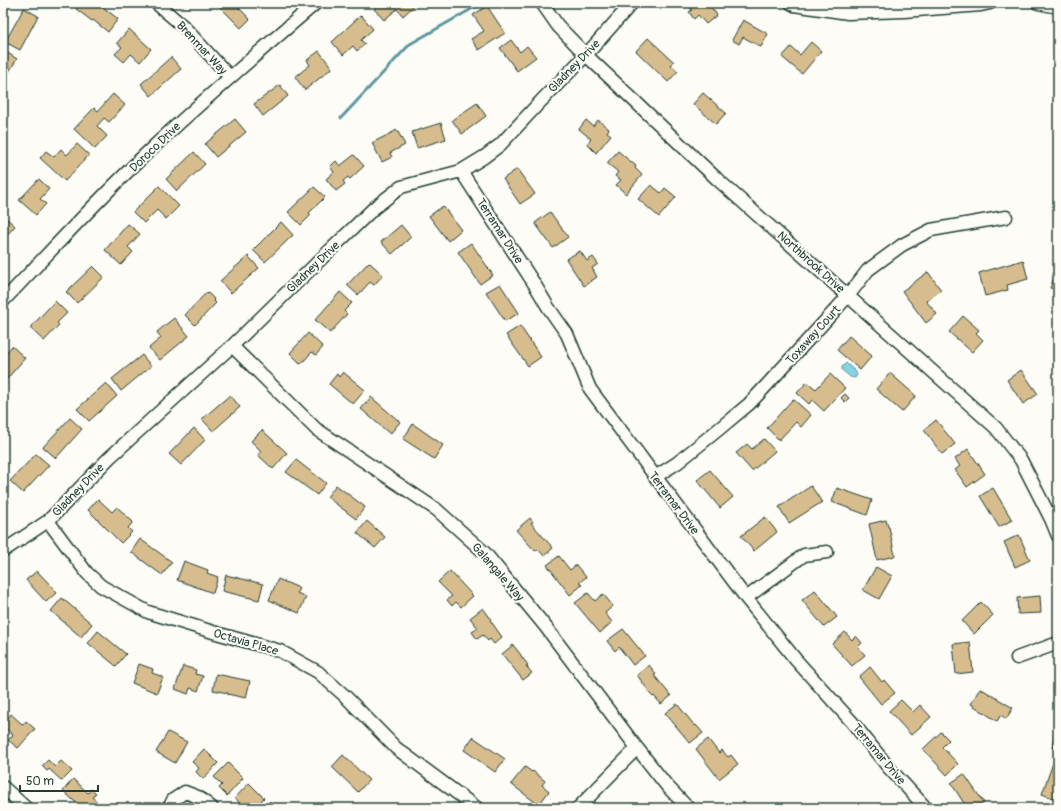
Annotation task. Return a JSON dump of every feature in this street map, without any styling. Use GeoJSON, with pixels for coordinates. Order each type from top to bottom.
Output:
{"type":"FeatureCollection","features":[{"type":"Feature","properties":{"kind":"street","name":"Brenmar Way"},"geometry":{"type":"LineString","coordinates":[[156,3],[184,27],[230,77]]}},
{"type":"Feature","properties":{"kind":"street","name":"Doroco Drive"},"geometry":{"type":"LineString","coordinates":[[3,301],[143,157],[230,77],[316,3]]}},
{"type":"Feature","properties":{"kind":"street","name":"Northbrook Drive"},"geometry":{"type":"LineString","coordinates":[[542,3],[558,26],[586,55],[717,179],[996,428],[1021,460],[1052,519],[1058,536]]}},
{"type":"Feature","properties":{"kind":"street","name":"Gladney Drive"},"geometry":{"type":"LineString","coordinates":[[3,551],[48,521],[109,458],[232,346],[374,208],[401,187],[461,171],[500,145],[586,55],[632,3]]}},
{"type":"Feature","properties":{"kind":"street"},"geometry":{"type":"LineString","coordinates":[[791,3],[794,5],[848,13],[990,3]]}},
{"type":"Feature","properties":{"kind":"street"},"geometry":{"type":"LineString","coordinates":[[1038,3],[1058,7]]}},
{"type":"Feature","properties":{"kind":"street","name":"Terramar Drive"},"geometry":{"type":"LineString","coordinates":[[461,171],[528,273],[548,307],[567,334],[590,389],[746,598],[796,660],[852,722],[889,768],[926,808]]}},
{"type":"Feature","properties":{"kind":"street","name":"Toxaway Court"},"geometry":{"type":"LineString","coordinates":[[655,477],[677,463],[749,404],[848,296],[868,270],[902,245],[931,230],[1006,217]]}},
{"type":"Feature","properties":{"kind":"street","name":"Galangale Way"},"geometry":{"type":"LineString","coordinates":[[232,346],[316,429],[437,510],[486,553],[545,626],[667,786],[688,808]]}},
{"type":"Feature","properties":{"kind":"street","name":"Octavia Place"},"geometry":{"type":"LineString","coordinates":[[48,521],[87,573],[101,586],[148,612],[280,651],[318,672],[345,696],[396,748],[477,808]]}},
{"type":"Feature","properties":{"kind":"street"},"geometry":{"type":"LineString","coordinates":[[746,598],[804,555],[828,552]]}},
{"type":"Feature","properties":{"kind":"street"},"geometry":{"type":"LineString","coordinates":[[1017,658],[1058,643]]}},
{"type":"Feature","properties":{"kind":"street"},"geometry":{"type":"LineString","coordinates":[[578,808],[637,748]]}},
{"type":"Feature","properties":{"kind":"street"},"geometry":{"type":"LineString","coordinates":[[3,787],[26,808]]}},
{"type":"Feature","properties":{"kind":"street"},"geometry":{"type":"LineString","coordinates":[[168,808],[173,800],[174,792],[184,792],[198,797],[212,808]]}},
{"type":"Feature","properties":{"kind":"water"},"geometry":{"type":"Polygon","coordinates":[[[846,363],[856,372],[857,375],[855,378],[850,377],[842,370],[842,367],[846,363]]]}},
{"type":"Feature","properties":{"kind":"building"},"geometry":{"type":"Polygon","coordinates":[[[81,3],[98,3],[118,19],[108,32],[76,9],[81,3]]]}},
{"type":"Feature","properties":{"kind":"building"},"geometry":{"type":"Polygon","coordinates":[[[216,3],[244,3],[239,8],[250,19],[241,28],[216,3]]]}},
{"type":"Feature","properties":{"kind":"building"},"geometry":{"type":"Polygon","coordinates":[[[380,3],[417,3],[403,16],[397,9],[384,20],[374,9],[380,3]]]}},
{"type":"Feature","properties":{"kind":"building"},"geometry":{"type":"Polygon","coordinates":[[[708,3],[717,15],[706,24],[698,15],[694,19],[689,12],[692,10],[687,4],[708,3]]]}},
{"type":"Feature","properties":{"kind":"building"},"geometry":{"type":"Polygon","coordinates":[[[487,6],[505,33],[479,50],[471,39],[484,31],[473,15],[487,6]]]}},
{"type":"Feature","properties":{"kind":"building"},"geometry":{"type":"Polygon","coordinates":[[[24,8],[38,16],[20,50],[5,42],[24,8]]]}},
{"type":"Feature","properties":{"kind":"building"},"geometry":{"type":"Polygon","coordinates":[[[361,15],[373,29],[361,40],[365,44],[357,51],[353,46],[343,55],[332,42],[361,15]]]}},
{"type":"Feature","properties":{"kind":"building"},"geometry":{"type":"Polygon","coordinates":[[[743,20],[768,34],[761,47],[743,37],[739,44],[732,40],[743,20]]]}},
{"type":"Feature","properties":{"kind":"building"},"geometry":{"type":"Polygon","coordinates":[[[129,29],[151,49],[140,62],[131,54],[124,62],[115,54],[122,47],[117,43],[129,29]]]}},
{"type":"Feature","properties":{"kind":"building"},"geometry":{"type":"Polygon","coordinates":[[[648,38],[674,62],[671,65],[678,71],[668,82],[636,51],[648,38]]]}},
{"type":"Feature","properties":{"kind":"building"},"geometry":{"type":"Polygon","coordinates":[[[511,40],[520,52],[527,46],[536,57],[517,71],[500,48],[511,40]]]}},
{"type":"Feature","properties":{"kind":"building"},"geometry":{"type":"Polygon","coordinates":[[[811,42],[821,51],[802,74],[782,57],[791,47],[800,55],[811,42]]]}},
{"type":"Feature","properties":{"kind":"building"},"geometry":{"type":"Polygon","coordinates":[[[3,50],[17,59],[3,81],[3,50]]]}},
{"type":"Feature","properties":{"kind":"building"},"geometry":{"type":"Polygon","coordinates":[[[319,51],[332,68],[305,90],[295,77],[310,65],[307,60],[319,51]]]}},
{"type":"Feature","properties":{"kind":"building"},"geometry":{"type":"Polygon","coordinates":[[[171,57],[181,69],[151,96],[141,84],[171,57]]]}},
{"type":"Feature","properties":{"kind":"building"},"geometry":{"type":"Polygon","coordinates":[[[280,85],[288,96],[263,116],[254,104],[280,85]]]}},
{"type":"Feature","properties":{"kind":"building"},"geometry":{"type":"Polygon","coordinates":[[[703,93],[726,113],[716,124],[693,104],[703,93]]]}},
{"type":"Feature","properties":{"kind":"building"},"geometry":{"type":"Polygon","coordinates":[[[113,94],[125,105],[109,122],[104,118],[97,126],[107,136],[95,149],[74,129],[94,108],[98,111],[113,94]]]}},
{"type":"Feature","properties":{"kind":"building"},"geometry":{"type":"Polygon","coordinates":[[[477,103],[486,116],[462,134],[452,120],[477,103]]]}},
{"type":"Feature","properties":{"kind":"building"},"geometry":{"type":"Polygon","coordinates":[[[235,119],[246,132],[216,157],[205,144],[235,119]]]}},
{"type":"Feature","properties":{"kind":"building"},"geometry":{"type":"Polygon","coordinates":[[[586,120],[593,126],[598,120],[609,129],[607,132],[611,135],[596,153],[587,144],[591,139],[579,129],[586,120]]]}},
{"type":"Feature","properties":{"kind":"building"},"geometry":{"type":"Polygon","coordinates":[[[441,123],[446,139],[417,148],[412,132],[441,123]]]}},
{"type":"Feature","properties":{"kind":"building"},"geometry":{"type":"Polygon","coordinates":[[[397,130],[405,145],[390,153],[392,157],[382,162],[372,143],[397,130]]]}},
{"type":"Feature","properties":{"kind":"building"},"geometry":{"type":"Polygon","coordinates":[[[77,144],[89,155],[65,181],[40,158],[46,151],[54,157],[61,149],[67,155],[77,144]]]}},
{"type":"Feature","properties":{"kind":"building"},"geometry":{"type":"Polygon","coordinates":[[[618,151],[636,166],[635,168],[642,175],[626,194],[616,185],[621,180],[615,176],[618,172],[607,163],[618,151]]]}},
{"type":"Feature","properties":{"kind":"building"},"geometry":{"type":"Polygon","coordinates":[[[194,152],[205,164],[177,191],[166,179],[194,152]]]}},
{"type":"Feature","properties":{"kind":"building"},"geometry":{"type":"Polygon","coordinates":[[[354,155],[364,166],[350,179],[348,177],[343,181],[345,184],[336,191],[326,179],[334,172],[330,167],[336,161],[340,166],[354,155]]]}},
{"type":"Feature","properties":{"kind":"building"},"geometry":{"type":"Polygon","coordinates":[[[517,169],[535,194],[520,204],[503,179],[517,169]]]}},
{"type":"Feature","properties":{"kind":"building"},"geometry":{"type":"Polygon","coordinates":[[[39,179],[49,189],[40,199],[46,204],[36,215],[19,200],[39,179]]]}},
{"type":"Feature","properties":{"kind":"building"},"geometry":{"type":"Polygon","coordinates":[[[651,185],[661,193],[665,188],[676,197],[659,217],[638,199],[651,185]]]}},
{"type":"Feature","properties":{"kind":"building"},"geometry":{"type":"Polygon","coordinates":[[[159,186],[179,206],[166,219],[157,210],[144,223],[133,212],[159,186]]]}},
{"type":"Feature","properties":{"kind":"building"},"geometry":{"type":"Polygon","coordinates":[[[314,187],[325,197],[309,213],[311,215],[301,225],[288,212],[314,187]]]}},
{"type":"Feature","properties":{"kind":"building"},"geometry":{"type":"Polygon","coordinates":[[[443,206],[461,230],[448,241],[429,216],[443,206]]]}},
{"type":"Feature","properties":{"kind":"building"},"geometry":{"type":"Polygon","coordinates":[[[550,212],[568,237],[553,248],[535,223],[550,212]]]}},
{"type":"Feature","properties":{"kind":"building"},"geometry":{"type":"Polygon","coordinates":[[[4,216],[15,226],[3,239],[3,217],[4,216]]]}},
{"type":"Feature","properties":{"kind":"building"},"geometry":{"type":"Polygon","coordinates":[[[281,222],[293,235],[265,262],[253,250],[281,222]]]}},
{"type":"Feature","properties":{"kind":"building"},"geometry":{"type":"Polygon","coordinates":[[[128,224],[140,234],[128,247],[133,252],[121,265],[105,250],[128,224]]]}},
{"type":"Feature","properties":{"kind":"building"},"geometry":{"type":"Polygon","coordinates":[[[401,225],[411,237],[392,254],[381,242],[401,225]]]}},
{"type":"Feature","properties":{"kind":"building"},"geometry":{"type":"Polygon","coordinates":[[[471,243],[493,275],[480,284],[458,252],[471,243]]]}},
{"type":"Feature","properties":{"kind":"building"},"geometry":{"type":"Polygon","coordinates":[[[580,251],[587,261],[593,257],[598,264],[592,268],[597,277],[584,286],[566,259],[580,251]]]}},
{"type":"Feature","properties":{"kind":"building"},"geometry":{"type":"Polygon","coordinates":[[[248,256],[259,268],[231,293],[220,281],[248,256]]]}},
{"type":"Feature","properties":{"kind":"building"},"geometry":{"type":"Polygon","coordinates":[[[1023,260],[1028,279],[1007,285],[1008,290],[985,296],[979,273],[1023,260]]]}},
{"type":"Feature","properties":{"kind":"building"},"geometry":{"type":"Polygon","coordinates":[[[369,262],[383,275],[374,285],[370,282],[358,295],[347,285],[369,262]]]}},
{"type":"Feature","properties":{"kind":"building"},"geometry":{"type":"Polygon","coordinates":[[[93,266],[104,277],[77,303],[66,292],[93,266]]]}},
{"type":"Feature","properties":{"kind":"building"},"geometry":{"type":"Polygon","coordinates":[[[1058,268],[1058,291],[1050,288],[1058,268]]]}},
{"type":"Feature","properties":{"kind":"building"},"geometry":{"type":"Polygon","coordinates":[[[928,272],[941,290],[926,301],[937,314],[926,323],[902,291],[928,272]]]}},
{"type":"Feature","properties":{"kind":"building"},"geometry":{"type":"Polygon","coordinates":[[[500,284],[519,313],[505,321],[486,292],[500,284]]]}},
{"type":"Feature","properties":{"kind":"building"},"geometry":{"type":"Polygon","coordinates":[[[207,292],[216,303],[195,325],[185,315],[207,292]]]}},
{"type":"Feature","properties":{"kind":"building"},"geometry":{"type":"Polygon","coordinates":[[[340,292],[352,303],[344,311],[347,314],[330,333],[315,320],[340,292]]]}},
{"type":"Feature","properties":{"kind":"building"},"geometry":{"type":"Polygon","coordinates":[[[55,301],[67,313],[57,323],[59,325],[44,341],[30,328],[55,301]]]}},
{"type":"Feature","properties":{"kind":"building"},"geometry":{"type":"Polygon","coordinates":[[[963,316],[979,330],[976,333],[983,340],[972,352],[949,332],[963,316]]]}},
{"type":"Feature","properties":{"kind":"building"},"geometry":{"type":"Polygon","coordinates":[[[174,318],[189,336],[160,360],[149,348],[161,338],[157,332],[174,318]]]}},
{"type":"Feature","properties":{"kind":"building"},"geometry":{"type":"Polygon","coordinates":[[[520,326],[541,357],[528,366],[506,335],[520,326]]]}},
{"type":"Feature","properties":{"kind":"building"},"geometry":{"type":"Polygon","coordinates":[[[308,333],[323,347],[316,355],[312,352],[301,364],[290,353],[308,333]]]}},
{"type":"Feature","properties":{"kind":"building"},"geometry":{"type":"Polygon","coordinates":[[[849,336],[872,356],[860,370],[837,350],[849,336]]]}},
{"type":"Feature","properties":{"kind":"building"},"geometry":{"type":"Polygon","coordinates":[[[12,346],[25,358],[5,381],[7,383],[3,388],[3,357],[12,346]]]}},
{"type":"Feature","properties":{"kind":"building"},"geometry":{"type":"Polygon","coordinates":[[[142,355],[151,366],[121,391],[112,379],[142,355]]]}},
{"type":"Feature","properties":{"kind":"building"},"geometry":{"type":"Polygon","coordinates":[[[1021,370],[1038,394],[1023,404],[1007,380],[1021,370]]]}},
{"type":"Feature","properties":{"kind":"building"},"geometry":{"type":"Polygon","coordinates":[[[343,372],[365,390],[353,404],[329,384],[337,374],[339,377],[343,372]]]}},
{"type":"Feature","properties":{"kind":"building"},"geometry":{"type":"Polygon","coordinates":[[[890,373],[916,396],[902,412],[876,389],[890,373]]]}},
{"type":"Feature","properties":{"kind":"building"},"geometry":{"type":"Polygon","coordinates":[[[830,374],[845,388],[824,411],[812,400],[809,404],[797,393],[807,382],[816,389],[830,374]]]}},
{"type":"Feature","properties":{"kind":"building"},"geometry":{"type":"Polygon","coordinates":[[[106,383],[117,396],[89,421],[77,409],[106,383]]]}},
{"type":"Feature","properties":{"kind":"building"},"geometry":{"type":"Polygon","coordinates":[[[845,394],[849,398],[845,402],[841,398],[845,394]]]}},
{"type":"Feature","properties":{"kind":"building"},"geometry":{"type":"Polygon","coordinates":[[[230,395],[240,407],[213,431],[202,419],[230,395]]]}},
{"type":"Feature","properties":{"kind":"building"},"geometry":{"type":"Polygon","coordinates":[[[371,397],[400,422],[390,434],[361,409],[371,397]]]}},
{"type":"Feature","properties":{"kind":"building"},"geometry":{"type":"Polygon","coordinates":[[[793,399],[811,415],[801,427],[796,422],[779,440],[767,428],[793,399]]]}},
{"type":"Feature","properties":{"kind":"building"},"geometry":{"type":"Polygon","coordinates":[[[70,418],[82,429],[56,458],[43,447],[70,418]]]}},
{"type":"Feature","properties":{"kind":"building"},"geometry":{"type":"Polygon","coordinates":[[[936,420],[955,444],[942,454],[924,430],[936,420]]]}},
{"type":"Feature","properties":{"kind":"building"},"geometry":{"type":"Polygon","coordinates":[[[413,424],[443,445],[434,459],[403,439],[413,424]]]}},
{"type":"Feature","properties":{"kind":"building"},"geometry":{"type":"Polygon","coordinates":[[[194,428],[205,440],[181,465],[169,454],[194,428]]]}},
{"type":"Feature","properties":{"kind":"building"},"geometry":{"type":"Polygon","coordinates":[[[262,430],[287,453],[273,469],[258,455],[261,451],[251,441],[262,430]]]}},
{"type":"Feature","properties":{"kind":"building"},"geometry":{"type":"Polygon","coordinates":[[[764,439],[775,451],[752,471],[736,453],[747,444],[752,449],[764,439]]]}},
{"type":"Feature","properties":{"kind":"building"},"geometry":{"type":"Polygon","coordinates":[[[968,449],[985,474],[967,487],[955,470],[960,466],[955,459],[968,449]]]}},
{"type":"Feature","properties":{"kind":"building"},"geometry":{"type":"Polygon","coordinates":[[[36,454],[49,465],[23,493],[10,481],[36,454]]]}},
{"type":"Feature","properties":{"kind":"building"},"geometry":{"type":"Polygon","coordinates":[[[296,460],[326,483],[317,495],[286,472],[296,460]]]}},
{"type":"Feature","properties":{"kind":"building"},"geometry":{"type":"Polygon","coordinates":[[[710,470],[733,497],[720,508],[697,480],[710,470]]]}},
{"type":"Feature","properties":{"kind":"building"},"geometry":{"type":"Polygon","coordinates":[[[336,485],[365,507],[356,519],[327,497],[336,485]]]}},
{"type":"Feature","properties":{"kind":"building"},"geometry":{"type":"Polygon","coordinates":[[[811,486],[822,502],[789,523],[779,507],[811,486]]]}},
{"type":"Feature","properties":{"kind":"building"},"geometry":{"type":"Polygon","coordinates":[[[837,488],[872,500],[867,515],[832,502],[837,488]]]}},
{"type":"Feature","properties":{"kind":"building"},"geometry":{"type":"Polygon","coordinates":[[[993,488],[1012,520],[999,527],[980,496],[993,488]]]}},
{"type":"Feature","properties":{"kind":"building"},"geometry":{"type":"Polygon","coordinates":[[[3,492],[9,502],[3,506],[3,492]]]}},
{"type":"Feature","properties":{"kind":"building"},"geometry":{"type":"Polygon","coordinates":[[[98,499],[112,512],[117,507],[133,522],[128,528],[132,532],[121,543],[88,510],[98,499]]]}},
{"type":"Feature","properties":{"kind":"building"},"geometry":{"type":"Polygon","coordinates":[[[765,517],[777,532],[754,551],[741,536],[765,517]]]}},
{"type":"Feature","properties":{"kind":"building"},"geometry":{"type":"Polygon","coordinates":[[[530,518],[533,522],[531,523],[553,548],[544,556],[538,549],[535,551],[516,530],[530,518]]]}},
{"type":"Feature","properties":{"kind":"building"},"geometry":{"type":"Polygon","coordinates":[[[886,520],[889,527],[895,556],[877,560],[869,524],[886,520]]]}},
{"type":"Feature","properties":{"kind":"building"},"geometry":{"type":"Polygon","coordinates":[[[367,521],[385,537],[375,548],[357,533],[367,521]]]}},
{"type":"Feature","properties":{"kind":"building"},"geometry":{"type":"Polygon","coordinates":[[[1019,535],[1030,560],[1015,567],[1004,542],[1019,535]]]}},
{"type":"Feature","properties":{"kind":"building"},"geometry":{"type":"Polygon","coordinates":[[[140,539],[172,562],[162,575],[131,552],[140,539]]]}},
{"type":"Feature","properties":{"kind":"building"},"geometry":{"type":"Polygon","coordinates":[[[559,556],[570,570],[576,565],[586,577],[579,583],[582,585],[570,595],[547,565],[559,556]]]}},
{"type":"Feature","properties":{"kind":"building"},"geometry":{"type":"Polygon","coordinates":[[[184,561],[208,570],[207,573],[218,577],[213,593],[177,580],[184,561]]]}},
{"type":"Feature","properties":{"kind":"building"},"geometry":{"type":"Polygon","coordinates":[[[876,567],[892,576],[879,599],[863,590],[876,567]]]}},
{"type":"Feature","properties":{"kind":"building"},"geometry":{"type":"Polygon","coordinates":[[[37,571],[57,592],[46,602],[26,580],[37,571]]]}},
{"type":"Feature","properties":{"kind":"building"},"geometry":{"type":"Polygon","coordinates":[[[450,571],[473,596],[461,607],[456,602],[452,606],[447,600],[452,596],[438,582],[450,571]]]}},
{"type":"Feature","properties":{"kind":"building"},"geometry":{"type":"Polygon","coordinates":[[[226,575],[263,584],[259,600],[222,591],[226,575]]]}},
{"type":"Feature","properties":{"kind":"building"},"geometry":{"type":"Polygon","coordinates":[[[278,579],[299,588],[297,593],[306,597],[299,613],[269,600],[278,579]]]}},
{"type":"Feature","properties":{"kind":"building"},"geometry":{"type":"Polygon","coordinates":[[[815,590],[837,617],[824,627],[802,600],[815,590]]]}},
{"type":"Feature","properties":{"kind":"building"},"geometry":{"type":"Polygon","coordinates":[[[588,593],[595,601],[603,594],[613,606],[605,613],[612,622],[600,633],[575,603],[588,593]]]}},
{"type":"Feature","properties":{"kind":"building"},"geometry":{"type":"Polygon","coordinates":[[[1040,596],[1041,613],[1018,614],[1017,598],[1040,596]]]}},
{"type":"Feature","properties":{"kind":"building"},"geometry":{"type":"Polygon","coordinates":[[[62,598],[92,624],[81,637],[51,611],[62,598]]]}},
{"type":"Feature","properties":{"kind":"building"},"geometry":{"type":"Polygon","coordinates":[[[981,602],[993,615],[974,634],[962,621],[981,602]]]}},
{"type":"Feature","properties":{"kind":"building"},"geometry":{"type":"Polygon","coordinates":[[[483,608],[502,637],[494,644],[490,639],[488,641],[483,635],[477,639],[472,632],[478,628],[470,618],[483,608]]]}},
{"type":"Feature","properties":{"kind":"building"},"geometry":{"type":"Polygon","coordinates":[[[623,629],[645,656],[633,665],[619,647],[615,651],[607,641],[623,629]]]}},
{"type":"Feature","properties":{"kind":"building"},"geometry":{"type":"Polygon","coordinates":[[[98,631],[126,654],[116,666],[88,643],[98,631]]]}},
{"type":"Feature","properties":{"kind":"building"},"geometry":{"type":"Polygon","coordinates":[[[845,632],[852,640],[856,636],[862,643],[858,647],[865,655],[852,666],[832,644],[845,632]]]}},
{"type":"Feature","properties":{"kind":"building"},"geometry":{"type":"Polygon","coordinates":[[[970,642],[973,672],[956,674],[953,644],[970,642]]]}},
{"type":"Feature","properties":{"kind":"building"},"geometry":{"type":"Polygon","coordinates":[[[513,645],[532,673],[523,680],[502,654],[513,645]]]}},
{"type":"Feature","properties":{"kind":"building"},"geometry":{"type":"Polygon","coordinates":[[[139,664],[153,669],[152,673],[163,677],[157,693],[132,683],[139,664]]]}},
{"type":"Feature","properties":{"kind":"building"},"geometry":{"type":"Polygon","coordinates":[[[649,665],[656,674],[654,675],[671,696],[661,704],[647,691],[648,690],[637,675],[649,665]]]}},
{"type":"Feature","properties":{"kind":"building"},"geometry":{"type":"Polygon","coordinates":[[[183,666],[196,670],[195,674],[203,676],[198,691],[190,688],[188,694],[175,689],[183,666]]]}},
{"type":"Feature","properties":{"kind":"building"},"geometry":{"type":"Polygon","coordinates":[[[870,667],[882,682],[884,680],[895,693],[881,704],[859,677],[870,667]]]}},
{"type":"Feature","properties":{"kind":"building"},"geometry":{"type":"Polygon","coordinates":[[[216,674],[250,681],[246,698],[213,690],[216,674]]]}},
{"type":"Feature","properties":{"kind":"building"},"geometry":{"type":"Polygon","coordinates":[[[980,688],[1013,708],[1006,719],[1001,715],[997,721],[971,704],[980,688]]]}},
{"type":"Feature","properties":{"kind":"building"},"geometry":{"type":"Polygon","coordinates":[[[901,700],[913,712],[920,705],[931,717],[911,735],[889,711],[901,700]]]}},
{"type":"Feature","properties":{"kind":"building"},"geometry":{"type":"Polygon","coordinates":[[[677,704],[695,726],[696,725],[703,733],[690,743],[665,713],[677,704]]]}},
{"type":"Feature","properties":{"kind":"building"},"geometry":{"type":"Polygon","coordinates":[[[11,714],[23,725],[26,721],[35,729],[18,748],[8,740],[13,735],[3,726],[11,714]]]}},
{"type":"Feature","properties":{"kind":"building"},"geometry":{"type":"Polygon","coordinates":[[[1056,721],[1058,721],[1058,749],[1052,748],[1056,721]]]}},
{"type":"Feature","properties":{"kind":"building"},"geometry":{"type":"Polygon","coordinates":[[[168,732],[187,742],[175,763],[156,752],[168,732]]]}},
{"type":"Feature","properties":{"kind":"building"},"geometry":{"type":"Polygon","coordinates":[[[941,732],[949,740],[942,747],[958,764],[947,775],[923,749],[941,732]]]}},
{"type":"Feature","properties":{"kind":"building"},"geometry":{"type":"Polygon","coordinates":[[[473,737],[505,759],[495,772],[464,750],[473,737]]]}},
{"type":"Feature","properties":{"kind":"building"},"geometry":{"type":"Polygon","coordinates":[[[708,739],[719,753],[722,750],[728,757],[731,755],[738,764],[719,779],[696,749],[708,739]]]}},
{"type":"Feature","properties":{"kind":"building"},"geometry":{"type":"Polygon","coordinates":[[[204,749],[218,763],[203,779],[196,772],[199,768],[192,762],[204,749]]]}},
{"type":"Feature","properties":{"kind":"building"},"geometry":{"type":"Polygon","coordinates":[[[343,755],[369,780],[358,792],[332,767],[343,755]]]}},
{"type":"Feature","properties":{"kind":"building"},"geometry":{"type":"Polygon","coordinates":[[[48,760],[55,767],[61,761],[72,771],[62,781],[49,769],[47,771],[42,766],[48,760]]]}},
{"type":"Feature","properties":{"kind":"building"},"geometry":{"type":"Polygon","coordinates":[[[228,763],[243,778],[227,796],[219,788],[222,785],[214,777],[228,763]]]}},
{"type":"Feature","properties":{"kind":"building"},"geometry":{"type":"Polygon","coordinates":[[[1053,763],[1058,765],[1058,800],[1042,794],[1053,763]]]}},
{"type":"Feature","properties":{"kind":"building"},"geometry":{"type":"Polygon","coordinates":[[[525,767],[532,772],[533,771],[545,781],[542,785],[549,791],[539,805],[511,784],[525,767]]]}},
{"type":"Feature","properties":{"kind":"building"},"geometry":{"type":"Polygon","coordinates":[[[964,774],[984,803],[977,808],[967,808],[951,783],[964,774]]]}},
{"type":"Feature","properties":{"kind":"building"},"geometry":{"type":"Polygon","coordinates":[[[73,779],[88,793],[91,789],[96,793],[92,797],[102,806],[100,808],[82,808],[63,791],[73,779]]]}},
{"type":"Feature","properties":{"kind":"building"},"geometry":{"type":"Polygon","coordinates":[[[249,783],[264,798],[254,808],[239,808],[242,805],[235,798],[249,783]]]}},
{"type":"Feature","properties":{"kind":"building"},"geometry":{"type":"Polygon","coordinates":[[[270,801],[277,808],[264,808],[270,801]]]}},
{"type":"Feature","properties":{"kind":"waterway"},"geometry":{"type":"LineString","coordinates":[[341,118],[410,44],[482,3]]}}]}
